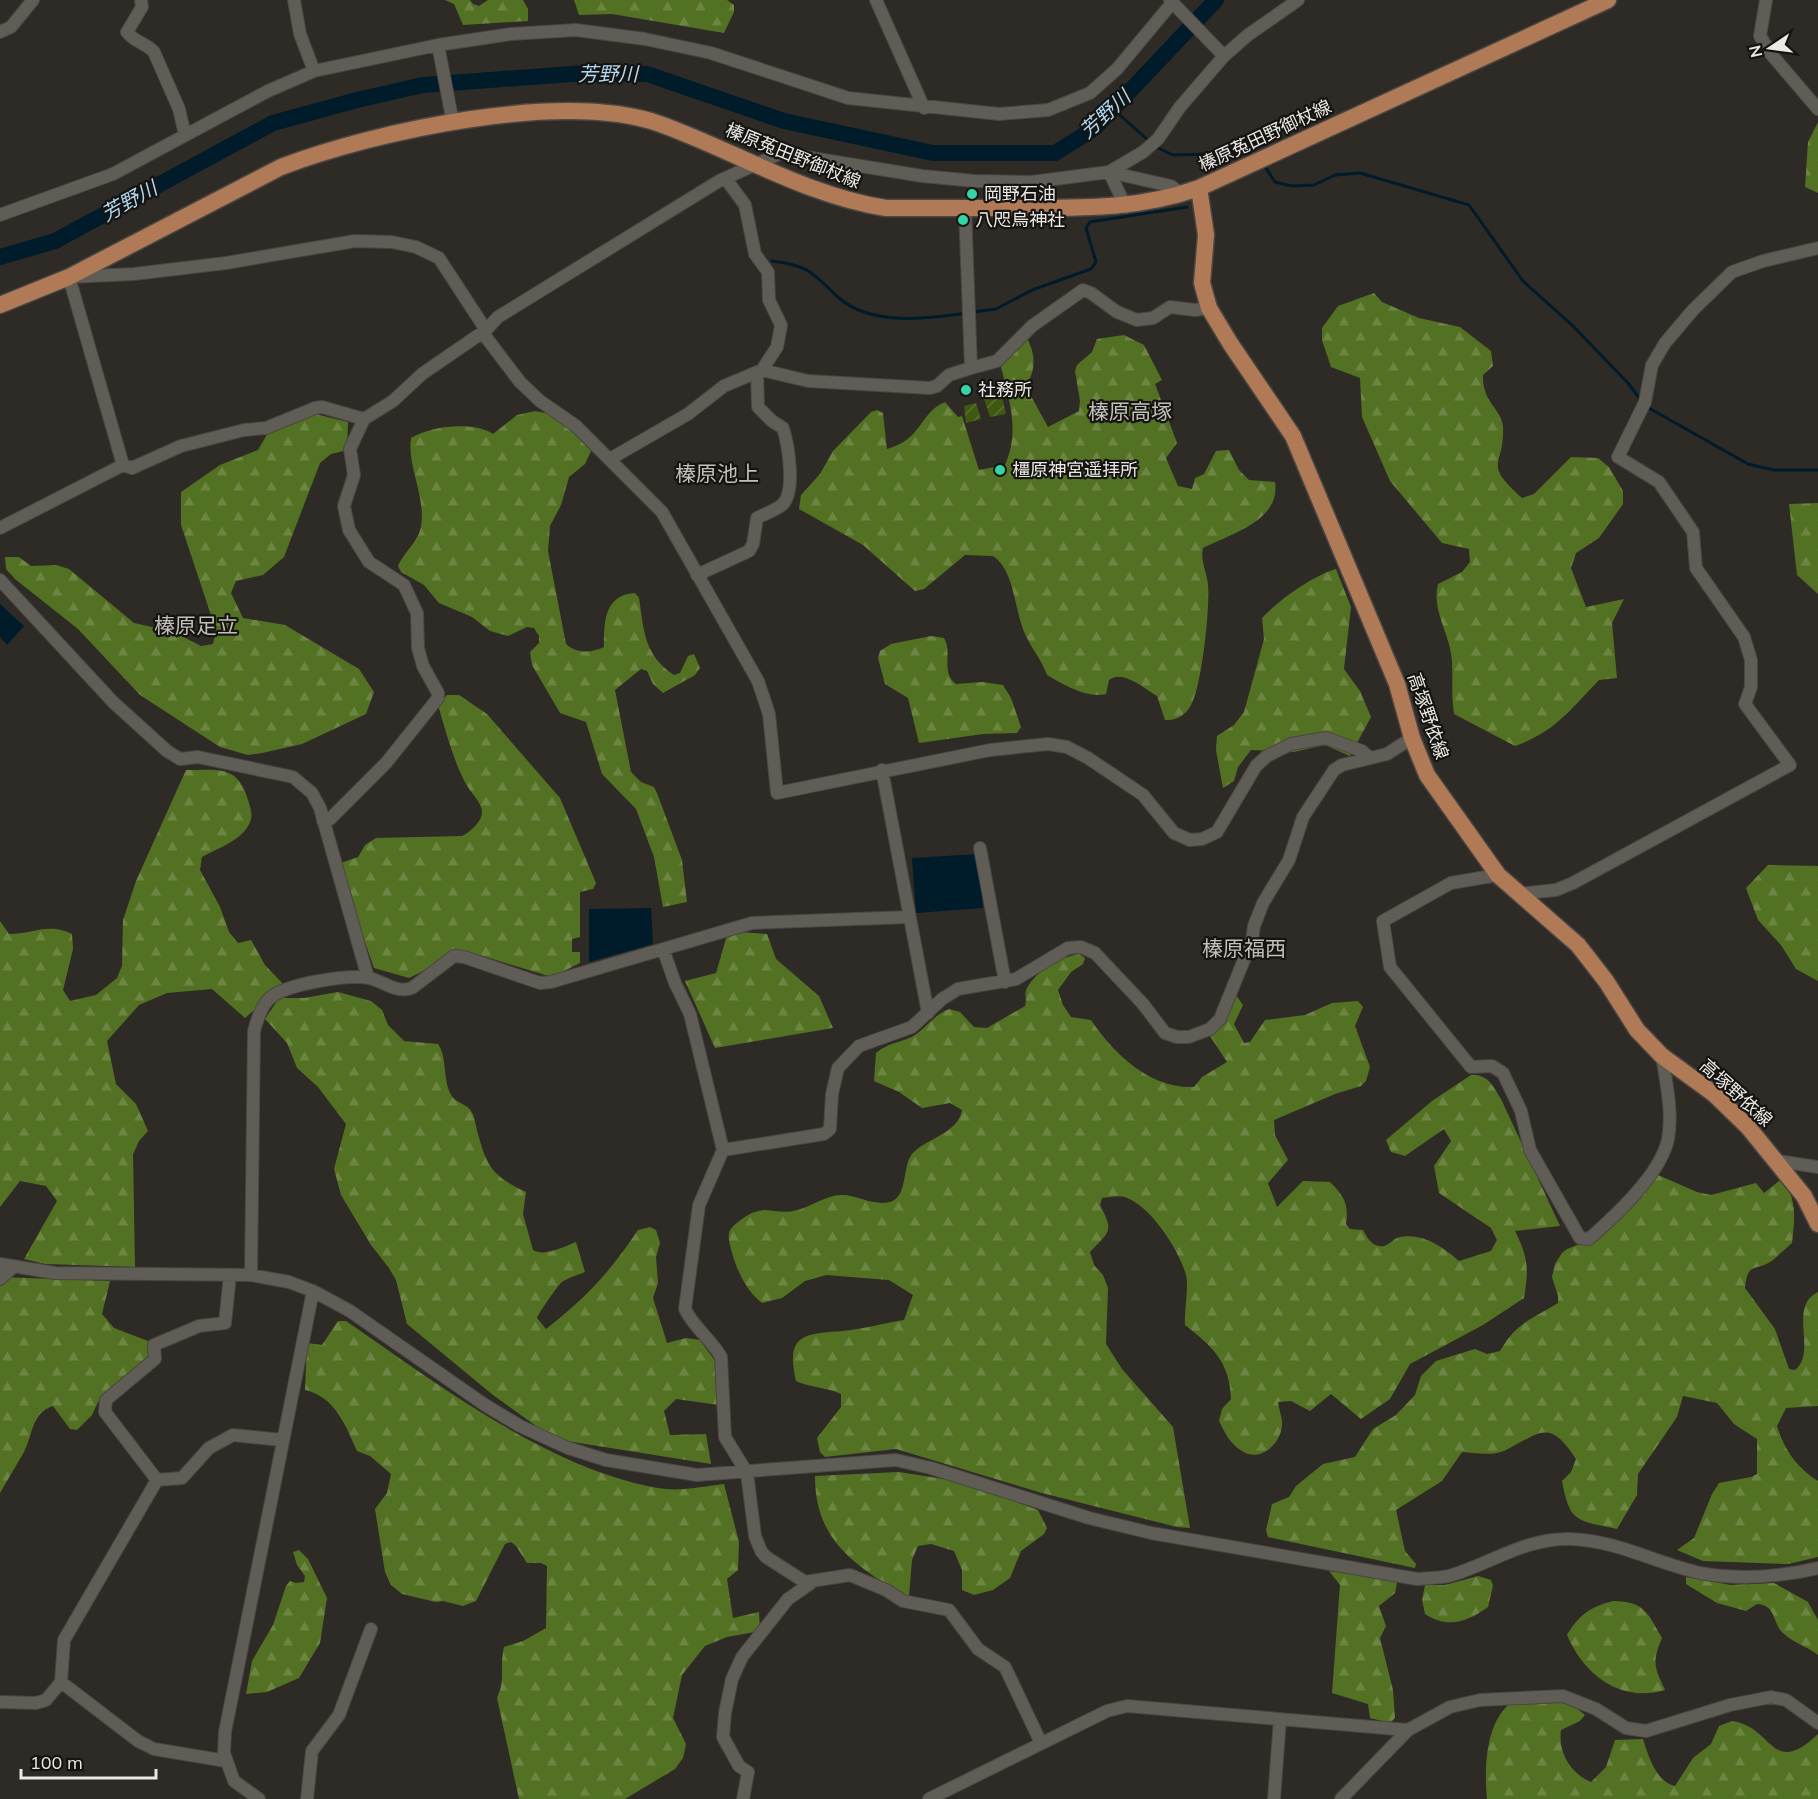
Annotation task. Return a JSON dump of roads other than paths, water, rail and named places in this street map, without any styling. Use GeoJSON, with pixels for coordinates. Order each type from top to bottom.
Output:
{"type":"FeatureCollection","features":[{"type":"Feature","properties":{"kind":"main road","name":"榛原菟田野御杖線"},"geometry":{"type":"LineString","coordinates":[[0,305],[69,277],[281,167],[363,141],[452,118],[552,112],[613,112],[661,124],[817,190],[858,204],[886,208],[1126,207],[1199,188],[1608,0]]}},
{"type":"Feature","properties":{"kind":"main road","name":"高塚野依線"},"geometry":{"type":"LineString","coordinates":[[1199,188],[1206,236],[1202,283],[1209,308],[1293,436],[1396,684],[1412,738],[1427,775],[1498,875],[1578,945],[1606,981],[1636,1030],[1662,1056],[1714,1094],[1778,1161],[1804,1196],[1818,1224]]}},
{"type":"Feature","properties":{"kind":"street"},"geometry":{"type":"LineString","coordinates":[[0,32],[11,27],[33,0]]}},
{"type":"Feature","properties":{"kind":"street"},"geometry":{"type":"LineString","coordinates":[[141,0],[142,7],[127,32],[133,41],[149,47],[154,52],[179,109],[185,135]]}},
{"type":"Feature","properties":{"kind":"street"},"geometry":{"type":"LineString","coordinates":[[294,0],[300,34],[314,71]]}},
{"type":"Feature","properties":{"kind":"street"},"geometry":{"type":"LineString","coordinates":[[876,0],[924,108]]}},
{"type":"Feature","properties":{"kind":"street"},"geometry":{"type":"LineString","coordinates":[[1109,172],[1143,152],[1158,140],[1180,107],[1222,55],[1298,0]]}},
{"type":"Feature","properties":{"kind":"street"},"geometry":{"type":"LineString","coordinates":[[1767,0],[1760,36],[1771,54],[1818,109]]}},
{"type":"Feature","properties":{"kind":"street"},"geometry":{"type":"LineString","coordinates":[[0,215],[113,174],[267,91],[314,71],[511,34],[576,30],[645,39],[711,53],[848,98],[924,108],[999,114],[1048,110],[1090,93],[1117,69],[1173,4],[1222,55]]}},
{"type":"Feature","properties":{"kind":"street"},"geometry":{"type":"LineString","coordinates":[[439,48],[452,118]]}},
{"type":"Feature","properties":{"kind":"street"},"geometry":{"type":"LineString","coordinates":[[323,821],[330,819],[386,763],[438,698],[438,693],[423,666],[418,648],[417,613],[404,585],[369,561],[349,530],[344,506],[354,475],[350,449],[364,418],[393,401],[422,374],[484,331],[498,317],[726,179],[781,153],[922,176],[975,182],[1032,182],[1109,172],[1171,186],[1181,194]]}},
{"type":"Feature","properties":{"kind":"street"},"geometry":{"type":"LineString","coordinates":[[1109,172],[1126,207]]}},
{"type":"Feature","properties":{"kind":"street"},"geometry":{"type":"LineString","coordinates":[[610,459],[688,414],[724,386],[760,371],[777,347],[782,326],[769,300],[768,272],[755,254],[745,205],[726,179]]}},
{"type":"Feature","properties":{"kind":"street"},"geometry":{"type":"LineString","coordinates":[[966,208],[971,368]]}},
{"type":"Feature","properties":{"kind":"street"},"geometry":{"type":"LineString","coordinates":[[123,465],[69,277],[226,263],[355,241],[393,242],[416,247],[439,258],[484,331],[520,382],[540,401],[576,426],[662,512],[758,681],[769,714],[777,793],[990,750],[1048,744],[1067,747],[1088,758],[1143,795],[1174,833],[1190,840],[1202,839],[1216,832],[1256,766],[1267,756],[1291,744],[1326,738],[1362,751],[1370,758]]}},
{"type":"Feature","properties":{"kind":"street"},"geometry":{"type":"LineString","coordinates":[[1517,894],[1556,890],[1573,883],[1790,765],[1744,704],[1753,674],[1751,660],[1744,637],[1696,568],[1693,532],[1659,483],[1618,457],[1642,406],[1652,365],[1665,344],[1693,310],[1732,272],[1753,264],[1818,248]]}},
{"type":"Feature","properties":{"kind":"street"},"geometry":{"type":"LineString","coordinates":[[760,371],[807,381],[930,388],[937,386],[949,375],[997,361],[1032,326],[1083,290],[1088,291],[1117,312],[1137,320],[1154,318],[1170,307],[1195,310],[1209,308]]}},
{"type":"Feature","properties":{"kind":"street"},"geometry":{"type":"LineString","coordinates":[[697,574],[749,551],[753,544],[757,518],[783,504],[788,494],[790,476],[788,443],[783,428],[758,407],[760,371]]}},
{"type":"Feature","properties":{"kind":"street"},"geometry":{"type":"LineString","coordinates":[[0,528],[123,465],[132,468],[181,446],[244,430],[266,428],[315,408],[322,407],[364,418]]}},
{"type":"Feature","properties":{"kind":"street"},"geometry":{"type":"LineString","coordinates":[[0,580],[113,702],[167,751],[180,759],[198,757],[293,777],[312,793],[323,821],[368,978]]}},
{"type":"Feature","properties":{"kind":"street"},"geometry":{"type":"LineString","coordinates":[[723,1150],[824,1134],[830,1129],[832,1094],[838,1068],[858,1046],[912,1027],[942,999],[958,989],[1016,979],[1068,948],[1081,947],[1095,953],[1143,1004],[1165,1033],[1177,1037],[1189,1037],[1210,1029],[1220,1019],[1252,940],[1254,926],[1263,903],[1289,860],[1303,817],[1314,797],[1334,770],[1342,765],[1387,754],[1412,738]]}},
{"type":"Feature","properties":{"kind":"street"},"geometry":{"type":"LineString","coordinates":[[882,770],[928,1013]]}},
{"type":"Feature","properties":{"kind":"street"},"geometry":{"type":"LineString","coordinates":[[980,848],[1005,982]]}},
{"type":"Feature","properties":{"kind":"street"},"geometry":{"type":"LineString","coordinates":[[1498,875],[1451,883],[1383,921],[1390,968],[1471,1067],[1492,1066],[1503,1073],[1521,1112],[1530,1150],[1580,1238],[1588,1239],[1598,1231],[1647,1182],[1668,1140],[1669,1106],[1662,1056]]}},
{"type":"Feature","properties":{"kind":"street"},"geometry":{"type":"LineString","coordinates":[[251,1275],[254,1031],[258,1016],[269,999],[282,991],[341,978],[368,978],[405,991],[454,956],[464,957],[540,983],[551,982],[753,923],[909,917]]}},
{"type":"Feature","properties":{"kind":"street"},"geometry":{"type":"LineString","coordinates":[[663,949],[675,983],[690,1014],[723,1150],[699,1205],[685,1309],[691,1322],[715,1346],[721,1357],[724,1437],[747,1473],[755,1536],[761,1551],[798,1577],[811,1583]]}},
{"type":"Feature","properties":{"kind":"street"},"geometry":{"type":"LineString","coordinates":[[1778,1161],[1818,1167]]}},
{"type":"Feature","properties":{"kind":"street"},"geometry":{"type":"LineString","coordinates":[[0,1264],[55,1273],[251,1275],[289,1282],[313,1291],[350,1311],[484,1405],[520,1426],[568,1448],[606,1460],[687,1474],[747,1473],[897,1460],[931,1468],[1089,1518],[1151,1533],[1417,1579],[1448,1576],[1533,1543],[1568,1539],[1605,1541],[1700,1572],[1745,1577],[1788,1575],[1818,1568]]}},
{"type":"Feature","properties":{"kind":"street"},"geometry":{"type":"LineString","coordinates":[[0,1279],[13,1267]]}},
{"type":"Feature","properties":{"kind":"street"},"geometry":{"type":"LineString","coordinates":[[157,1480],[105,1412],[106,1400],[155,1359],[154,1346],[199,1326],[225,1323],[230,1275]]}},
{"type":"Feature","properties":{"kind":"street"},"geometry":{"type":"LineString","coordinates":[[260,1799],[234,1782],[226,1761],[225,1732],[313,1291]]}},
{"type":"Feature","properties":{"kind":"street"},"geometry":{"type":"LineString","coordinates":[[157,1480],[182,1478],[209,1448],[233,1435],[282,1440]]}},
{"type":"Feature","properties":{"kind":"street"},"geometry":{"type":"LineString","coordinates":[[2,1699],[24,1705],[36,1703],[45,1700],[61,1682],[64,1640],[157,1480]]}},
{"type":"Feature","properties":{"kind":"street"},"geometry":{"type":"LineString","coordinates":[[743,1799],[748,1772],[739,1766],[723,1737],[724,1713],[732,1679],[742,1658],[788,1599],[811,1583],[850,1575],[886,1590],[903,1601],[949,1610],[978,1649],[1005,1666],[1041,1743]]}},
{"type":"Feature","properties":{"kind":"street"},"geometry":{"type":"LineString","coordinates":[[307,1799],[312,1751],[339,1715],[371,1629]]}},
{"type":"Feature","properties":{"kind":"street"},"geometry":{"type":"LineString","coordinates":[[61,1682],[138,1741],[154,1749],[226,1761]]}},
{"type":"Feature","properties":{"kind":"street"},"geometry":{"type":"LineString","coordinates":[[1341,1799],[1408,1730],[1450,1707],[1480,1700],[1563,1696],[1596,1709],[1626,1728],[1646,1731],[1730,1705],[1771,1697],[1786,1700],[1818,1723]]}},
{"type":"Feature","properties":{"kind":"street"},"geometry":{"type":"LineString","coordinates":[[930,1799],[1107,1710],[1127,1706],[1408,1730]]}},
{"type":"Feature","properties":{"kind":"street"},"geometry":{"type":"LineString","coordinates":[[1274,1799],[1280,1719]]}},
{"type":"Feature","properties":{"kind":"water"},"geometry":{"type":"Polygon","coordinates":[[[0,604],[24,626],[7,645],[0,637],[0,604]]]}},
{"type":"Feature","properties":{"kind":"water"},"geometry":{"type":"Polygon","coordinates":[[[979,854],[983,908],[916,913],[912,858],[979,854]]]}},
{"type":"Feature","properties":{"kind":"water"},"geometry":{"type":"Polygon","coordinates":[[[651,908],[653,944],[589,962],[589,909],[651,908]]]}},
{"type":"Feature","properties":{"kind":"waterway","name":"芳野川"},"geometry":{"type":"LineString","coordinates":[[0,257],[55,241],[273,123],[423,85],[585,73],[647,74],[784,121],[933,153],[1055,153],[1095,128],[1216,0]]}},
{"type":"Feature","properties":{"kind":"waterway"},"geometry":{"type":"LineString","coordinates":[[1113,109],[1149,141]]}},
{"type":"Feature","properties":{"kind":"waterway"},"geometry":{"type":"LineString","coordinates":[[1156,147],[1173,155],[1250,153],[1254,157]]}},
{"type":"Feature","properties":{"kind":"waterway"},"geometry":{"type":"LineString","coordinates":[[1264,165],[1275,182],[1292,186],[1314,185],[1335,175],[1360,173],[1469,205],[1523,281],[1573,326],[1628,383],[1642,402]]}},
{"type":"Feature","properties":{"kind":"waterway"},"geometry":{"type":"LineString","coordinates":[[973,312],[996,309],[1032,290],[1091,269],[1096,262],[1086,228],[1090,222],[1187,207]]}},
{"type":"Feature","properties":{"kind":"waterway"},"geometry":{"type":"LineString","coordinates":[[772,261],[803,268],[839,298],[867,313],[900,318],[966,313]]}},
{"type":"Feature","properties":{"kind":"waterway"},"geometry":{"type":"LineString","coordinates":[[1647,407],[1748,464],[1774,470],[1818,470]]}},
{"type":"Feature","properties":{"kind":"place","name":"岡野石油"},"geometry":{"type":"Point","coordinates":[972,194]}},
{"type":"Feature","properties":{"kind":"place","name":"八咫烏神社"},"geometry":{"type":"Point","coordinates":[963,220]}},
{"type":"Feature","properties":{"kind":"place","name":"社務所"},"geometry":{"type":"Point","coordinates":[966,390]}},
{"type":"Feature","properties":{"kind":"place","name":"橿原神宮遥拝所"},"geometry":{"type":"Point","coordinates":[1000,470]}},
{"type":"Feature","properties":{"kind":"district","name":"榛原高塚"},"geometry":{"type":"Point","coordinates":[1130,412]}},
{"type":"Feature","properties":{"kind":"district","name":"榛原池上"},"geometry":{"type":"Point","coordinates":[717,474]}},
{"type":"Feature","properties":{"kind":"district","name":"榛原足立"},"geometry":{"type":"Point","coordinates":[196,626]}},
{"type":"Feature","properties":{"kind":"district","name":"榛原福西"},"geometry":{"type":"Point","coordinates":[1244,949]}}]}
